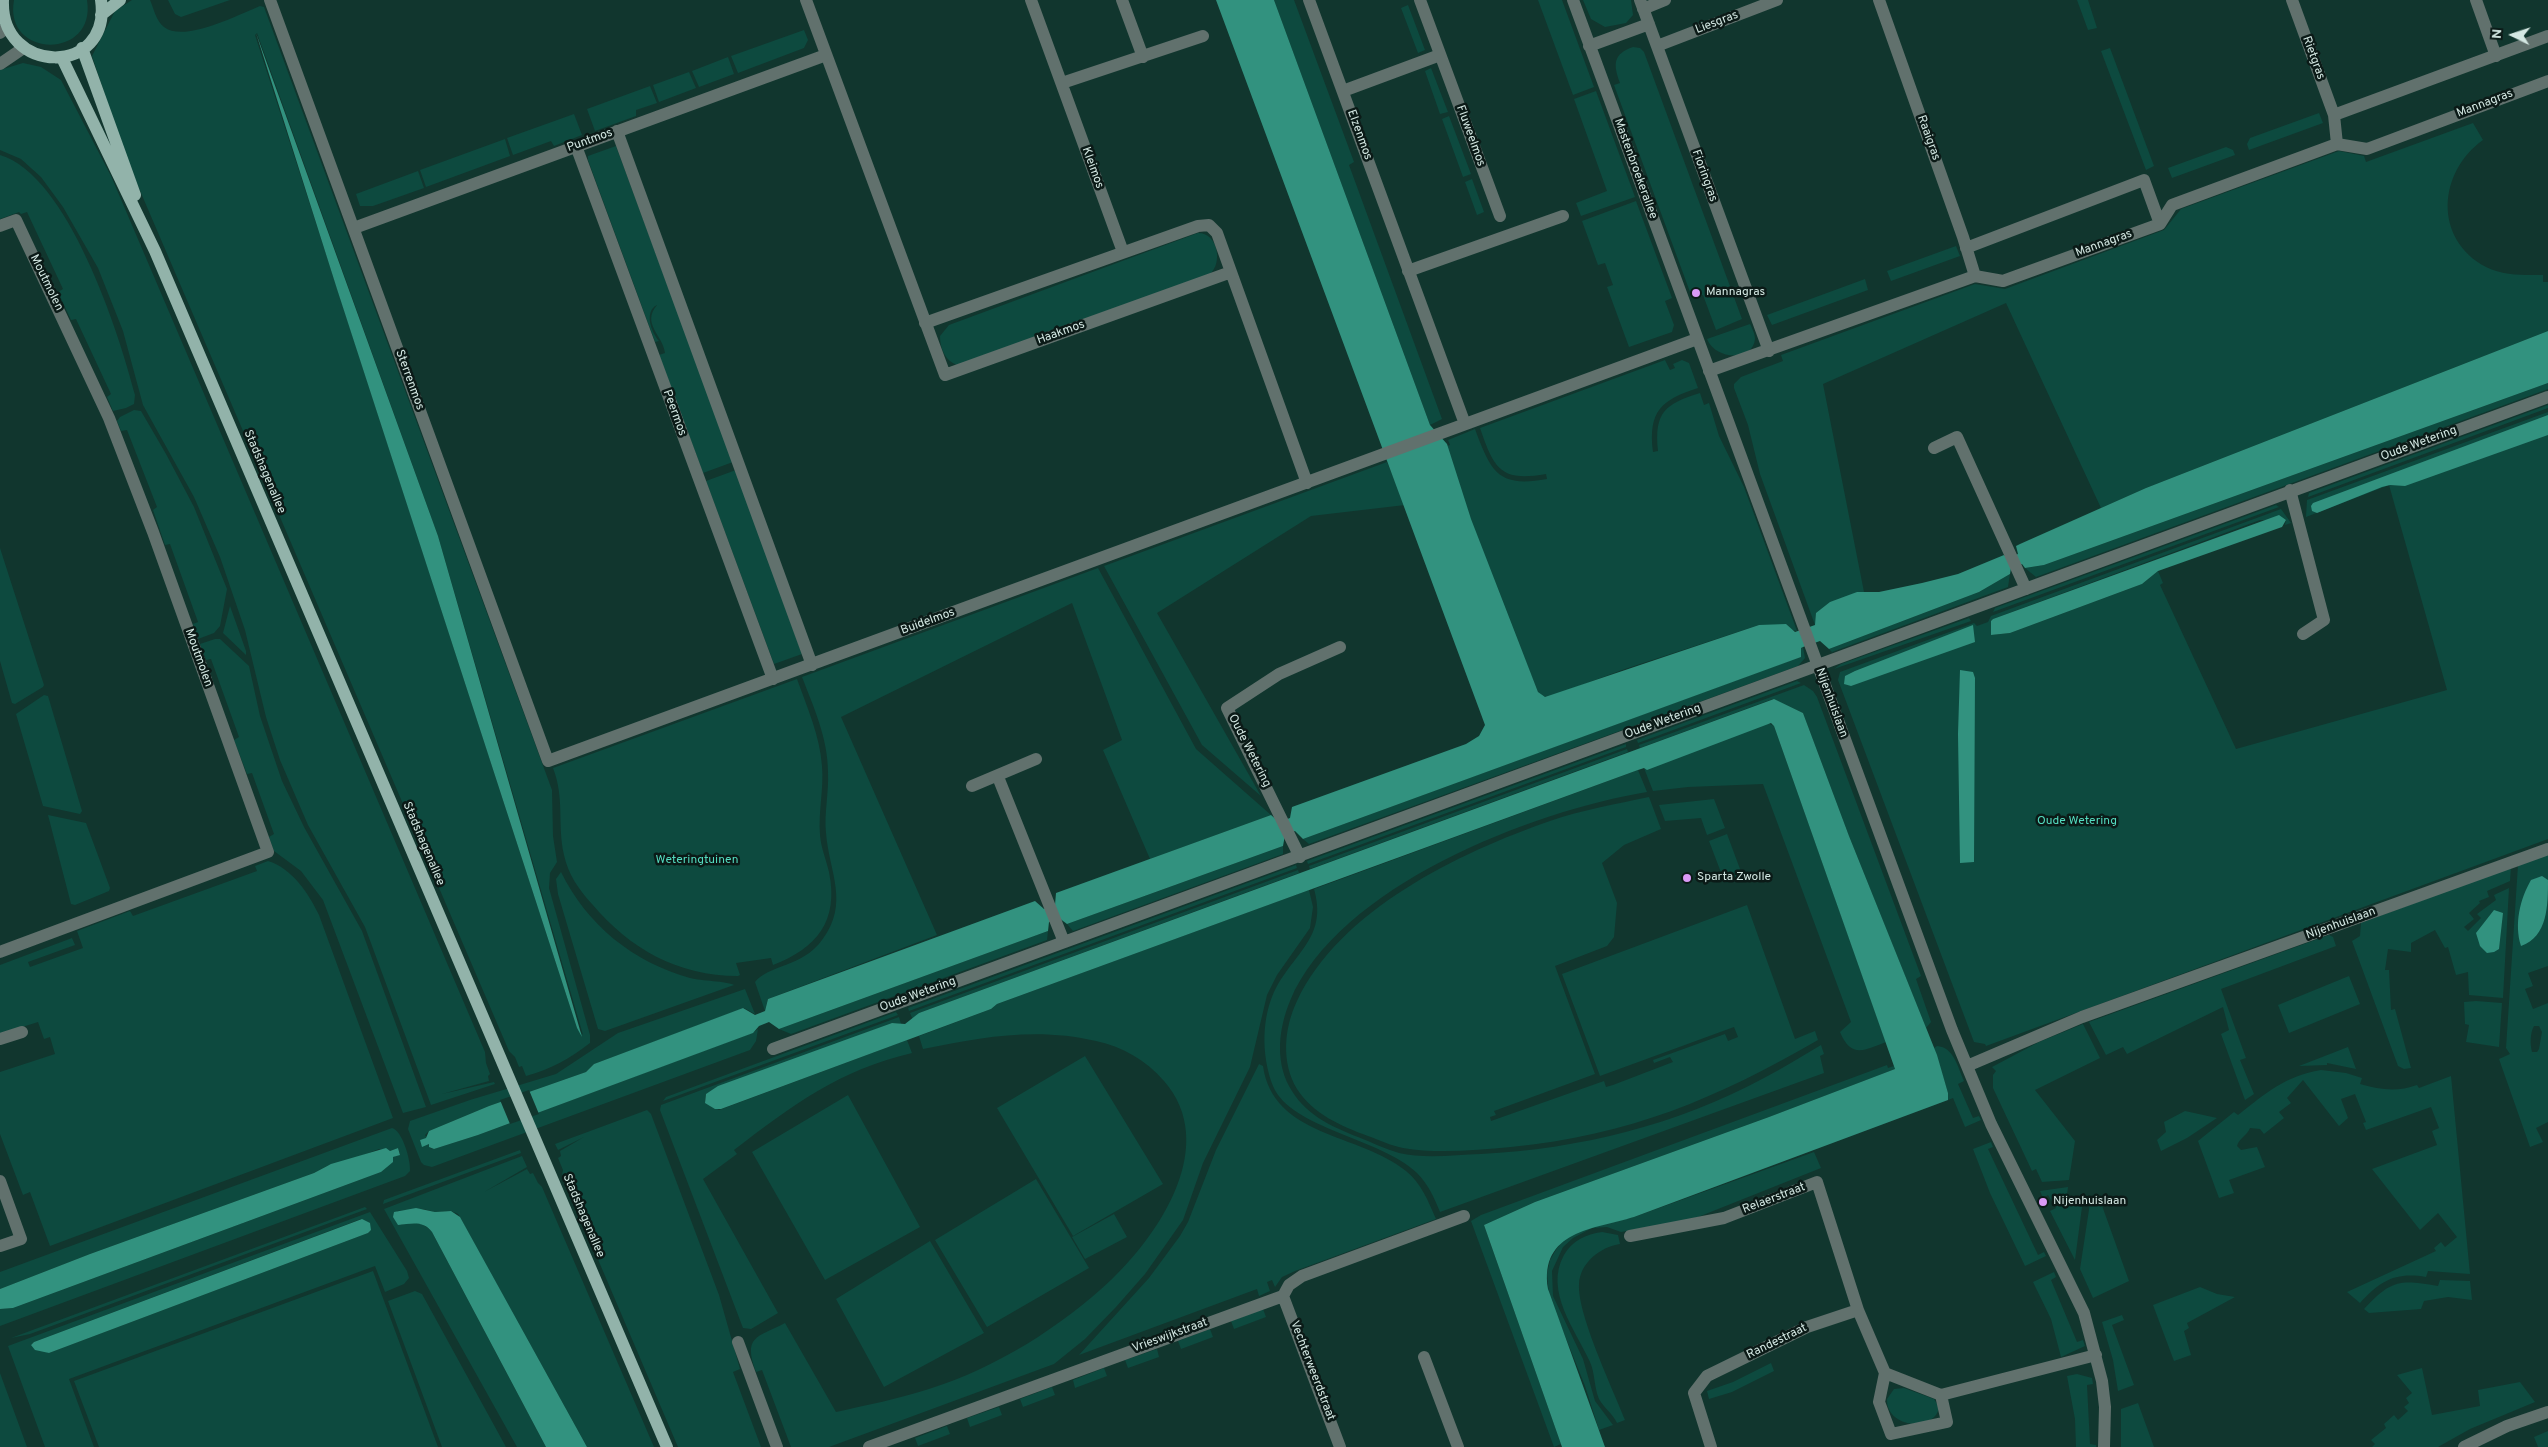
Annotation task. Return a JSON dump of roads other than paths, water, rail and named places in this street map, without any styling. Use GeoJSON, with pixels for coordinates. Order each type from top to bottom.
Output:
{"type":"FeatureCollection","features":[{"type":"Feature","properties":{"kind":"main road"},"geometry":{"type":"LineString","coordinates":[[3,0],[3,31],[22,49],[41,58],[62,58],[82,48],[95,33],[101,14],[100,0]]}},
{"type":"Feature","properties":{"kind":"main road"},"geometry":{"type":"LineString","coordinates":[[101,14],[120,0]]}},
{"type":"Feature","properties":{"kind":"main road","name":"Stadshagenallee"},"geometry":{"type":"LineString","coordinates":[[82,48],[155,251]]}},
{"type":"Feature","properties":{"kind":"main road","name":"Stadshagenallee"},"geometry":{"type":"LineString","coordinates":[[62,58],[155,251],[667,1447]]}},
{"type":"Feature","properties":{"kind":"street","name":"Sterrenmos"},"geometry":{"type":"LineString","coordinates":[[270,0],[548,761]]}},
{"type":"Feature","properties":{"kind":"street","name":"Haakmos"},"geometry":{"type":"LineString","coordinates":[[806,0],[945,375],[1231,272]]}},
{"type":"Feature","properties":{"kind":"street","name":"Kleimos"},"geometry":{"type":"LineString","coordinates":[[1031,0],[1123,252]]}},
{"type":"Feature","properties":{"kind":"street"},"geometry":{"type":"LineString","coordinates":[[1122,0],[1143,57]]}},
{"type":"Feature","properties":{"kind":"street","name":"Elzenmos"},"geometry":{"type":"LineString","coordinates":[[1309,0],[1465,424]]}},
{"type":"Feature","properties":{"kind":"street","name":"Fluweelmos"},"geometry":{"type":"LineString","coordinates":[[1420,0],[1500,216]]}},
{"type":"Feature","properties":{"kind":"street","name":"Mastenbroekerallee"},"geometry":{"type":"LineString","coordinates":[[1573,0],[1696,339]]}},
{"type":"Feature","properties":{"kind":"street"},"geometry":{"type":"LineString","coordinates":[[1641,4],[1665,0]]}},
{"type":"Feature","properties":{"kind":"street","name":"Liesgras"},"geometry":{"type":"LineString","coordinates":[[1657,46],[1777,0]]}},
{"type":"Feature","properties":{"kind":"street","name":"Raaigras"},"geometry":{"type":"LineString","coordinates":[[1879,0],[1975,276]]}},
{"type":"Feature","properties":{"kind":"street","name":"Rietgras"},"geometry":{"type":"LineString","coordinates":[[2292,0],[2334,115]]}},
{"type":"Feature","properties":{"kind":"street"},"geometry":{"type":"LineString","coordinates":[[2476,0],[2496,56]]}},
{"type":"Feature","properties":{"kind":"street","name":"Fioringras"},"geometry":{"type":"LineString","coordinates":[[1641,4],[1768,351]]}},
{"type":"Feature","properties":{"kind":"street"},"geometry":{"type":"LineString","coordinates":[[1589,46],[1649,24]]}},
{"type":"Feature","properties":{"kind":"street"},"geometry":{"type":"LineString","coordinates":[[1062,83],[1202,36]]}},
{"type":"Feature","properties":{"kind":"street"},"geometry":{"type":"LineString","coordinates":[[2337,144],[2334,115],[2548,36]]}},
{"type":"Feature","properties":{"kind":"street"},"geometry":{"type":"LineString","coordinates":[[0,64],[22,49]]}},
{"type":"Feature","properties":{"kind":"street","name":"Puntmos"},"geometry":{"type":"LineString","coordinates":[[354,228],[826,54]]}},
{"type":"Feature","properties":{"kind":"street"},"geometry":{"type":"LineString","coordinates":[[1343,91],[1440,55]]}},
{"type":"Feature","properties":{"kind":"street","name":"Mannagras"},"geometry":{"type":"LineString","coordinates":[[1975,276],[2003,281],[2160,224],[2172,205],[2337,144],[2367,149],[2548,81]]}},
{"type":"Feature","properties":{"kind":"street"},"geometry":{"type":"LineString","coordinates":[[617,131],[812,664]]}},
{"type":"Feature","properties":{"kind":"street","name":"Peermos"},"geometry":{"type":"LineString","coordinates":[[576,146],[773,680]]}},
{"type":"Feature","properties":{"kind":"street"},"geometry":{"type":"LineString","coordinates":[[1966,248],[2144,180],[2160,224]]}},
{"type":"Feature","properties":{"kind":"street"},"geometry":{"type":"LineString","coordinates":[[1408,271],[1563,216]]}},
{"type":"Feature","properties":{"kind":"street","name":"Moutmolen"},"geometry":{"type":"LineString","coordinates":[[0,226],[16,220],[109,418],[153,532],[268,852],[0,952]]}},
{"type":"Feature","properties":{"kind":"street"},"geometry":{"type":"LineString","coordinates":[[925,323],[1198,226],[1209,225],[1217,233],[1308,483],[1696,339]]}},
{"type":"Feature","properties":{"kind":"street"},"geometry":{"type":"LineString","coordinates":[[1709,371],[1975,276]]}},
{"type":"Feature","properties":{"kind":"street","name":"Nijenhuislaan"},"geometry":{"type":"LineString","coordinates":[[1696,339],[1952,1030],[1991,1124],[2084,1313],[2096,1356],[2105,1407],[2104,1447]]}},
{"type":"Feature","properties":{"kind":"street","name":"Oude Wetering"},"geometry":{"type":"LineString","coordinates":[[772,1049],[1300,857],[2290,490],[2548,397]]}},
{"type":"Feature","properties":{"kind":"street"},"geometry":{"type":"LineString","coordinates":[[1934,448],[1958,437],[2012,554],[2026,589]]}},
{"type":"Feature","properties":{"kind":"street","name":"Buidelmos"},"geometry":{"type":"LineString","coordinates":[[548,761],[1308,483]]}},
{"type":"Feature","properties":{"kind":"street"},"geometry":{"type":"LineString","coordinates":[[2290,490],[2324,620],[2303,634]]}},
{"type":"Feature","properties":{"kind":"street","name":"Oude Wetering"},"geometry":{"type":"LineString","coordinates":[[1300,857],[1227,708],[1279,674],[1340,647]]}},
{"type":"Feature","properties":{"kind":"street"},"geometry":{"type":"LineString","coordinates":[[972,786],[998,777],[1036,759]]}},
{"type":"Feature","properties":{"kind":"street"},"geometry":{"type":"LineString","coordinates":[[998,777],[1064,942]]}},
{"type":"Feature","properties":{"kind":"street","name":"Nijenhuislaan"},"geometry":{"type":"LineString","coordinates":[[1967,1066],[2082,1017],[2548,849]]}},
{"type":"Feature","properties":{"kind":"street"},"geometry":{"type":"LineString","coordinates":[[0,1039],[22,1032]]}},
{"type":"Feature","properties":{"kind":"street"},"geometry":{"type":"LineString","coordinates":[[0,1181],[21,1239],[0,1246]]}},
{"type":"Feature","properties":{"kind":"street","name":"Relaerstraat"},"geometry":{"type":"LineString","coordinates":[[1630,1236],[1724,1218],[1817,1182],[1858,1310]]}},
{"type":"Feature","properties":{"kind":"street","name":"Vrieswijkstraat"},"geometry":{"type":"LineString","coordinates":[[869,1447],[1283,1296],[1289,1285],[1302,1276],[1464,1216]]}},
{"type":"Feature","properties":{"kind":"street","name":"Vechterweerdstraat"},"geometry":{"type":"LineString","coordinates":[[1283,1296],[1340,1447]]}},
{"type":"Feature","properties":{"kind":"street"},"geometry":{"type":"LineString","coordinates":[[1858,1310],[1885,1373],[1879,1402],[1891,1434],[1947,1422],[1941,1395]]}},
{"type":"Feature","properties":{"kind":"street","name":"Randestraat"},"geometry":{"type":"LineString","coordinates":[[1711,1447],[1694,1393],[1707,1376],[1808,1327],[1858,1310]]}},
{"type":"Feature","properties":{"kind":"street"},"geometry":{"type":"LineString","coordinates":[[738,1342],[777,1447]]}},
{"type":"Feature","properties":{"kind":"street"},"geometry":{"type":"LineString","coordinates":[[1424,1356],[1458,1447]]}},
{"type":"Feature","properties":{"kind":"street"},"geometry":{"type":"LineString","coordinates":[[1885,1373],[1941,1395],[2096,1356]]}},
{"type":"Feature","properties":{"kind":"street"},"geometry":{"type":"LineString","coordinates":[[2464,1447],[2507,1426],[2548,1412]]}},
{"type":"Feature","properties":{"kind":"place","name":"Mannagras"},"geometry":{"type":"Point","coordinates":[1696,293]}},
{"type":"Feature","properties":{"kind":"place","name":"Sparta Zwolle"},"geometry":{"type":"Point","coordinates":[1687,878]}},
{"type":"Feature","properties":{"kind":"place","name":"Nijenhuislaan"},"geometry":{"type":"Point","coordinates":[2043,1202]}},
{"type":"Feature","properties":{"kind":"park label","name":"Weteringtuinen"},"geometry":{"type":"Point","coordinates":[697,861]}}]}
